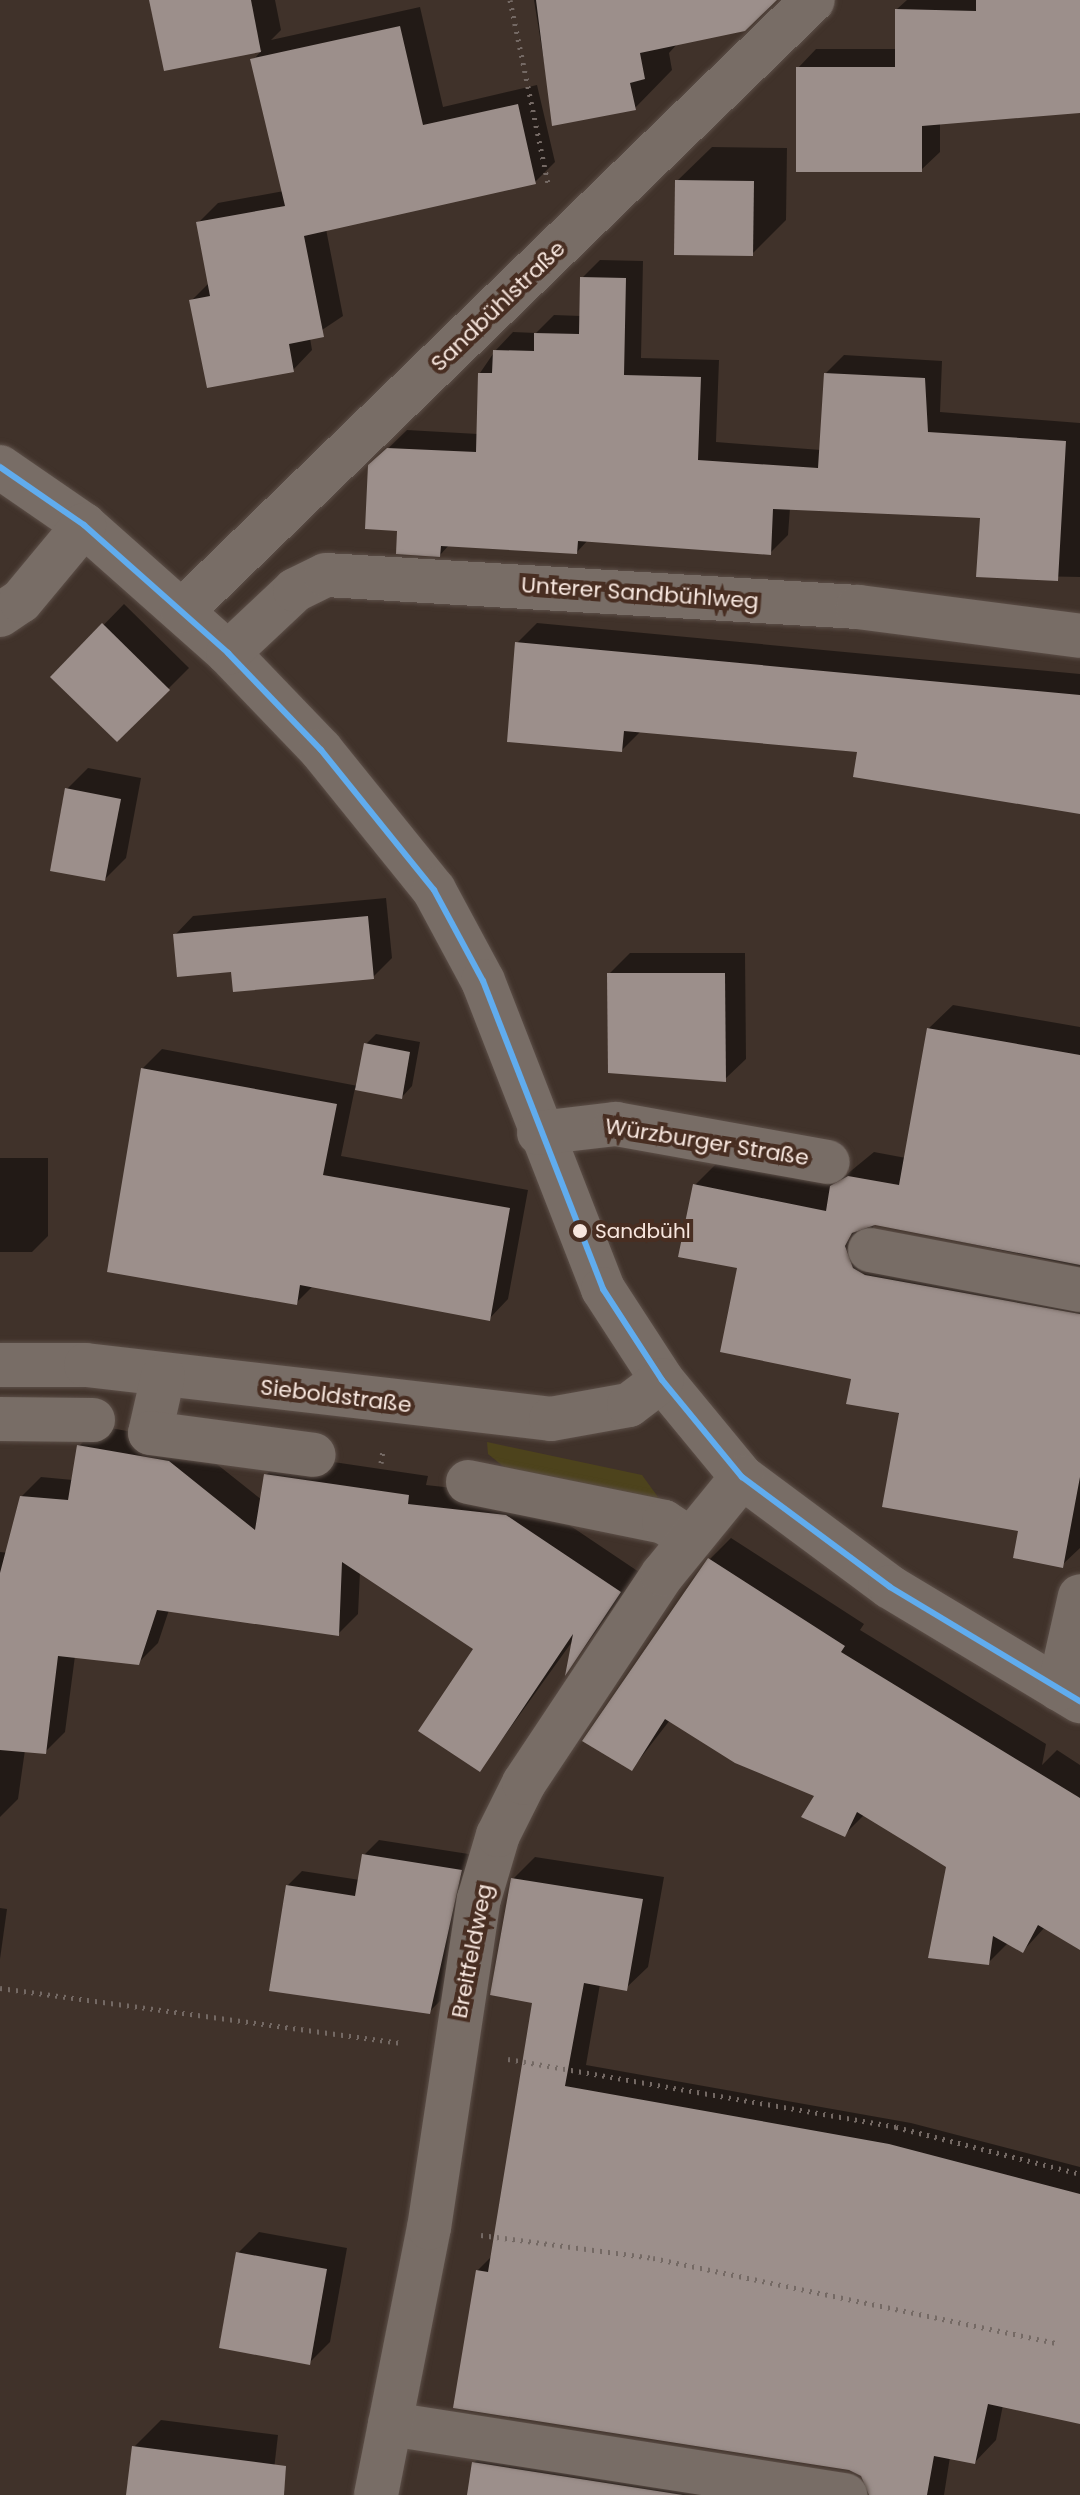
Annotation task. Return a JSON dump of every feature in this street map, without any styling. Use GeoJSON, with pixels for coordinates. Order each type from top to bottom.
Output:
{"type":"FeatureCollection","features":[{"type":"Feature","properties":{"kind":"street","name":"Sandbühlstraße"},"geometry":{"type":"LineString","coordinates":[[182,611],[813,0]]}},
{"type":"Feature","properties":{"kind":"street"},"geometry":{"type":"LineString","coordinates":[[0,467],[84,525],[228,653],[321,750],[434,890],[483,981],[539,1133],[603,1289],[662,1380],[742,1477],[890,1587],[1070,1695],[1080,1596]]}},
{"type":"Feature","properties":{"kind":"street"},"geometry":{"type":"LineString","coordinates":[[0,615],[21,601],[84,525]]}},
{"type":"Feature","properties":{"kind":"street","name":"Unterer Sandbühlweg"},"geometry":{"type":"LineString","coordinates":[[228,653],[295,590],[326,575],[858,607],[1080,636]]}},
{"type":"Feature","properties":{"kind":"street","name":"Würzburger Straße"},"geometry":{"type":"LineString","coordinates":[[539,1133],[616,1124],[828,1162]]}},
{"type":"Feature","properties":{"kind":"street"},"geometry":{"type":"LineString","coordinates":[[870,1250],[1080,1290]]}},
{"type":"Feature","properties":{"kind":"street","name":"Sieboldstraße"},"geometry":{"type":"LineString","coordinates":[[0,1365],[86,1365],[551,1419],[629,1405],[662,1380]]}},
{"type":"Feature","properties":{"kind":"street"},"geometry":{"type":"LineString","coordinates":[[163,1376],[150,1433],[314,1455]]}},
{"type":"Feature","properties":{"kind":"street"},"geometry":{"type":"LineString","coordinates":[[0,1419],[93,1420]]}},
{"type":"Feature","properties":{"kind":"street","name":"Breitfeldweg"},"geometry":{"type":"LineString","coordinates":[[376,2495],[429,2228],[479,1899],[498,1835],[524,1783],[690,1539],[742,1477]]}},
{"type":"Feature","properties":{"kind":"street"},"geometry":{"type":"LineString","coordinates":[[468,1482],[664,1522],[690,1539]]}},
{"type":"Feature","properties":{"kind":"street"},"geometry":{"type":"LineString","coordinates":[[390,2424],[845,2495]]}},
{"type":"Feature","properties":{"kind":"path"},"geometry":{"type":"LineString","coordinates":[[510,0],[561,245]]}},
{"type":"Feature","properties":{"kind":"path"},"geometry":{"type":"LineString","coordinates":[[0,1988],[454,2050],[896,2127],[1080,2174]]}},
{"type":"Feature","properties":{"kind":"path"},"geometry":{"type":"LineString","coordinates":[[429,2228],[668,2261],[1056,2343]]}},
{"type":"Feature","properties":{"kind":"shaded area"},"geometry":{"type":"Polygon","coordinates":[[[487,1442],[642,1475],[663,1504],[509,1471],[488,1454],[487,1442]]]}},
{"type":"Feature","properties":{"kind":"building"},"geometry":{"type":"Polygon","coordinates":[[[149,0],[251,0],[261,52],[164,71],[149,0]]]}},
{"type":"Feature","properties":{"kind":"building"},"geometry":{"type":"Polygon","coordinates":[[[536,0],[777,0],[745,31],[640,53],[645,79],[630,83],[636,110],[552,126],[536,0]]]}},
{"type":"Feature","properties":{"kind":"building"},"geometry":{"type":"Polygon","coordinates":[[[976,0],[1080,0],[1080,113],[922,126],[922,172],[796,172],[796,67],[895,67],[895,9],[976,11],[976,0]]]}},
{"type":"Feature","properties":{"kind":"building"},"geometry":{"type":"Polygon","coordinates":[[[400,26],[423,125],[518,104],[536,184],[304,236],[324,337],[289,344],[294,372],[207,388],[189,300],[210,296],[196,222],[285,206],[250,59],[400,26]]]}},
{"type":"Feature","properties":{"kind":"building"},"geometry":{"type":"Polygon","coordinates":[[[675,180],[754,181],[753,256],[674,255],[675,180]]]}},
{"type":"Feature","properties":{"kind":"building"},"geometry":{"type":"Polygon","coordinates":[[[580,277],[626,278],[624,375],[701,377],[698,460],[818,468],[824,373],[925,378],[928,432],[1066,441],[1058,581],[976,577],[980,518],[773,509],[771,555],[578,541],[577,554],[441,546],[440,557],[396,554],[397,531],[365,529],[368,465],[387,448],[476,452],[478,373],[492,373],[493,350],[534,351],[534,333],[579,334],[580,277]]]}},
{"type":"Feature","properties":{"kind":"building"},"geometry":{"type":"Polygon","coordinates":[[[102,623],[170,690],[117,742],[50,677],[102,623]]]}},
{"type":"Feature","properties":{"kind":"building"},"geometry":{"type":"Polygon","coordinates":[[[515,642],[1080,695],[1080,814],[853,777],[857,752],[624,731],[622,752],[507,742],[515,642]]]}},
{"type":"Feature","properties":{"kind":"building"},"geometry":{"type":"Polygon","coordinates":[[[65,788],[121,799],[105,881],[50,871],[65,788]]]}},
{"type":"Feature","properties":{"kind":"building"},"geometry":{"type":"Polygon","coordinates":[[[368,916],[374,979],[233,992],[231,972],[177,977],[173,934],[368,916]]]}},
{"type":"Feature","properties":{"kind":"building"},"geometry":{"type":"Polygon","coordinates":[[[607,973],[725,973],[726,1082],[608,1073],[607,973]]]}},
{"type":"Feature","properties":{"kind":"building"},"geometry":{"type":"Polygon","coordinates":[[[927,1028],[1080,1055],[1080,1265],[875,1225],[852,1233],[845,1246],[853,1268],[865,1275],[1080,1314],[1080,1477],[1063,1568],[1013,1558],[1018,1531],[882,1507],[899,1413],[846,1404],[851,1379],[720,1352],[737,1268],[678,1257],[693,1184],[826,1211],[830,1186],[848,1176],[899,1185],[927,1028]]]}},
{"type":"Feature","properties":{"kind":"building"},"geometry":{"type":"Polygon","coordinates":[[[364,1043],[410,1052],[402,1099],[355,1090],[364,1043]]]}},
{"type":"Feature","properties":{"kind":"building"},"geometry":{"type":"Polygon","coordinates":[[[141,1068],[337,1104],[323,1175],[510,1208],[490,1321],[300,1285],[297,1305],[107,1272],[141,1068]]]}},
{"type":"Feature","properties":{"kind":"building"},"geometry":{"type":"Polygon","coordinates":[[[77,1445],[169,1461],[255,1530],[264,1474],[409,1495],[408,1504],[506,1515],[621,1592],[565,1676],[573,1634],[480,1772],[418,1731],[473,1649],[342,1562],[339,1636],[157,1610],[139,1665],[58,1656],[46,1754],[0,1750],[0,1573],[20,1496],[68,1500],[77,1445]]]}},
{"type":"Feature","properties":{"kind":"building"},"geometry":{"type":"Polygon","coordinates":[[[708,1558],[845,1646],[841,1652],[1080,1798],[1080,1950],[1038,1925],[1023,1953],[993,1936],[989,1965],[928,1958],[946,1867],[911,1845],[857,1812],[845,1837],[801,1817],[814,1796],[735,1763],[665,1719],[632,1771],[582,1741],[708,1558]]]}},
{"type":"Feature","properties":{"kind":"building"},"geometry":{"type":"Polygon","coordinates":[[[362,1854],[462,1870],[430,2014],[269,1991],[286,1885],[355,1896],[362,1854]]]}},
{"type":"Feature","properties":{"kind":"building"},"geometry":{"type":"Polygon","coordinates":[[[511,1878],[643,1899],[627,1991],[584,1983],[565,2086],[889,2144],[1080,2194],[1080,2424],[988,2404],[975,2464],[934,2456],[927,2495],[869,2495],[861,2476],[849,2470],[453,2408],[476,2270],[488,2272],[532,2003],[490,1995],[511,1878]]]}},
{"type":"Feature","properties":{"kind":"building"},"geometry":{"type":"Polygon","coordinates":[[[236,2252],[327,2269],[310,2365],[219,2348],[236,2252]]]}},
{"type":"Feature","properties":{"kind":"building"},"geometry":{"type":"Polygon","coordinates":[[[132,2446],[286,2466],[284,2495],[126,2495],[132,2446]]]}},
{"type":"Feature","properties":{"kind":"building"},"geometry":{"type":"Polygon","coordinates":[[[472,2462],[683,2495],[467,2495],[472,2462]]]}},
{"type":"Feature","properties":{"kind":"transit line"},"geometry":{"type":"LineString","coordinates":[[0,467],[84,525],[228,653],[321,750],[434,890],[483,981],[603,1289],[662,1380],[742,1477],[890,1587],[1080,1701]]}},
{"type":"Feature","properties":{"kind":"place","name":"Sandbühl"},"geometry":{"type":"Point","coordinates":[580,1231]}}]}
